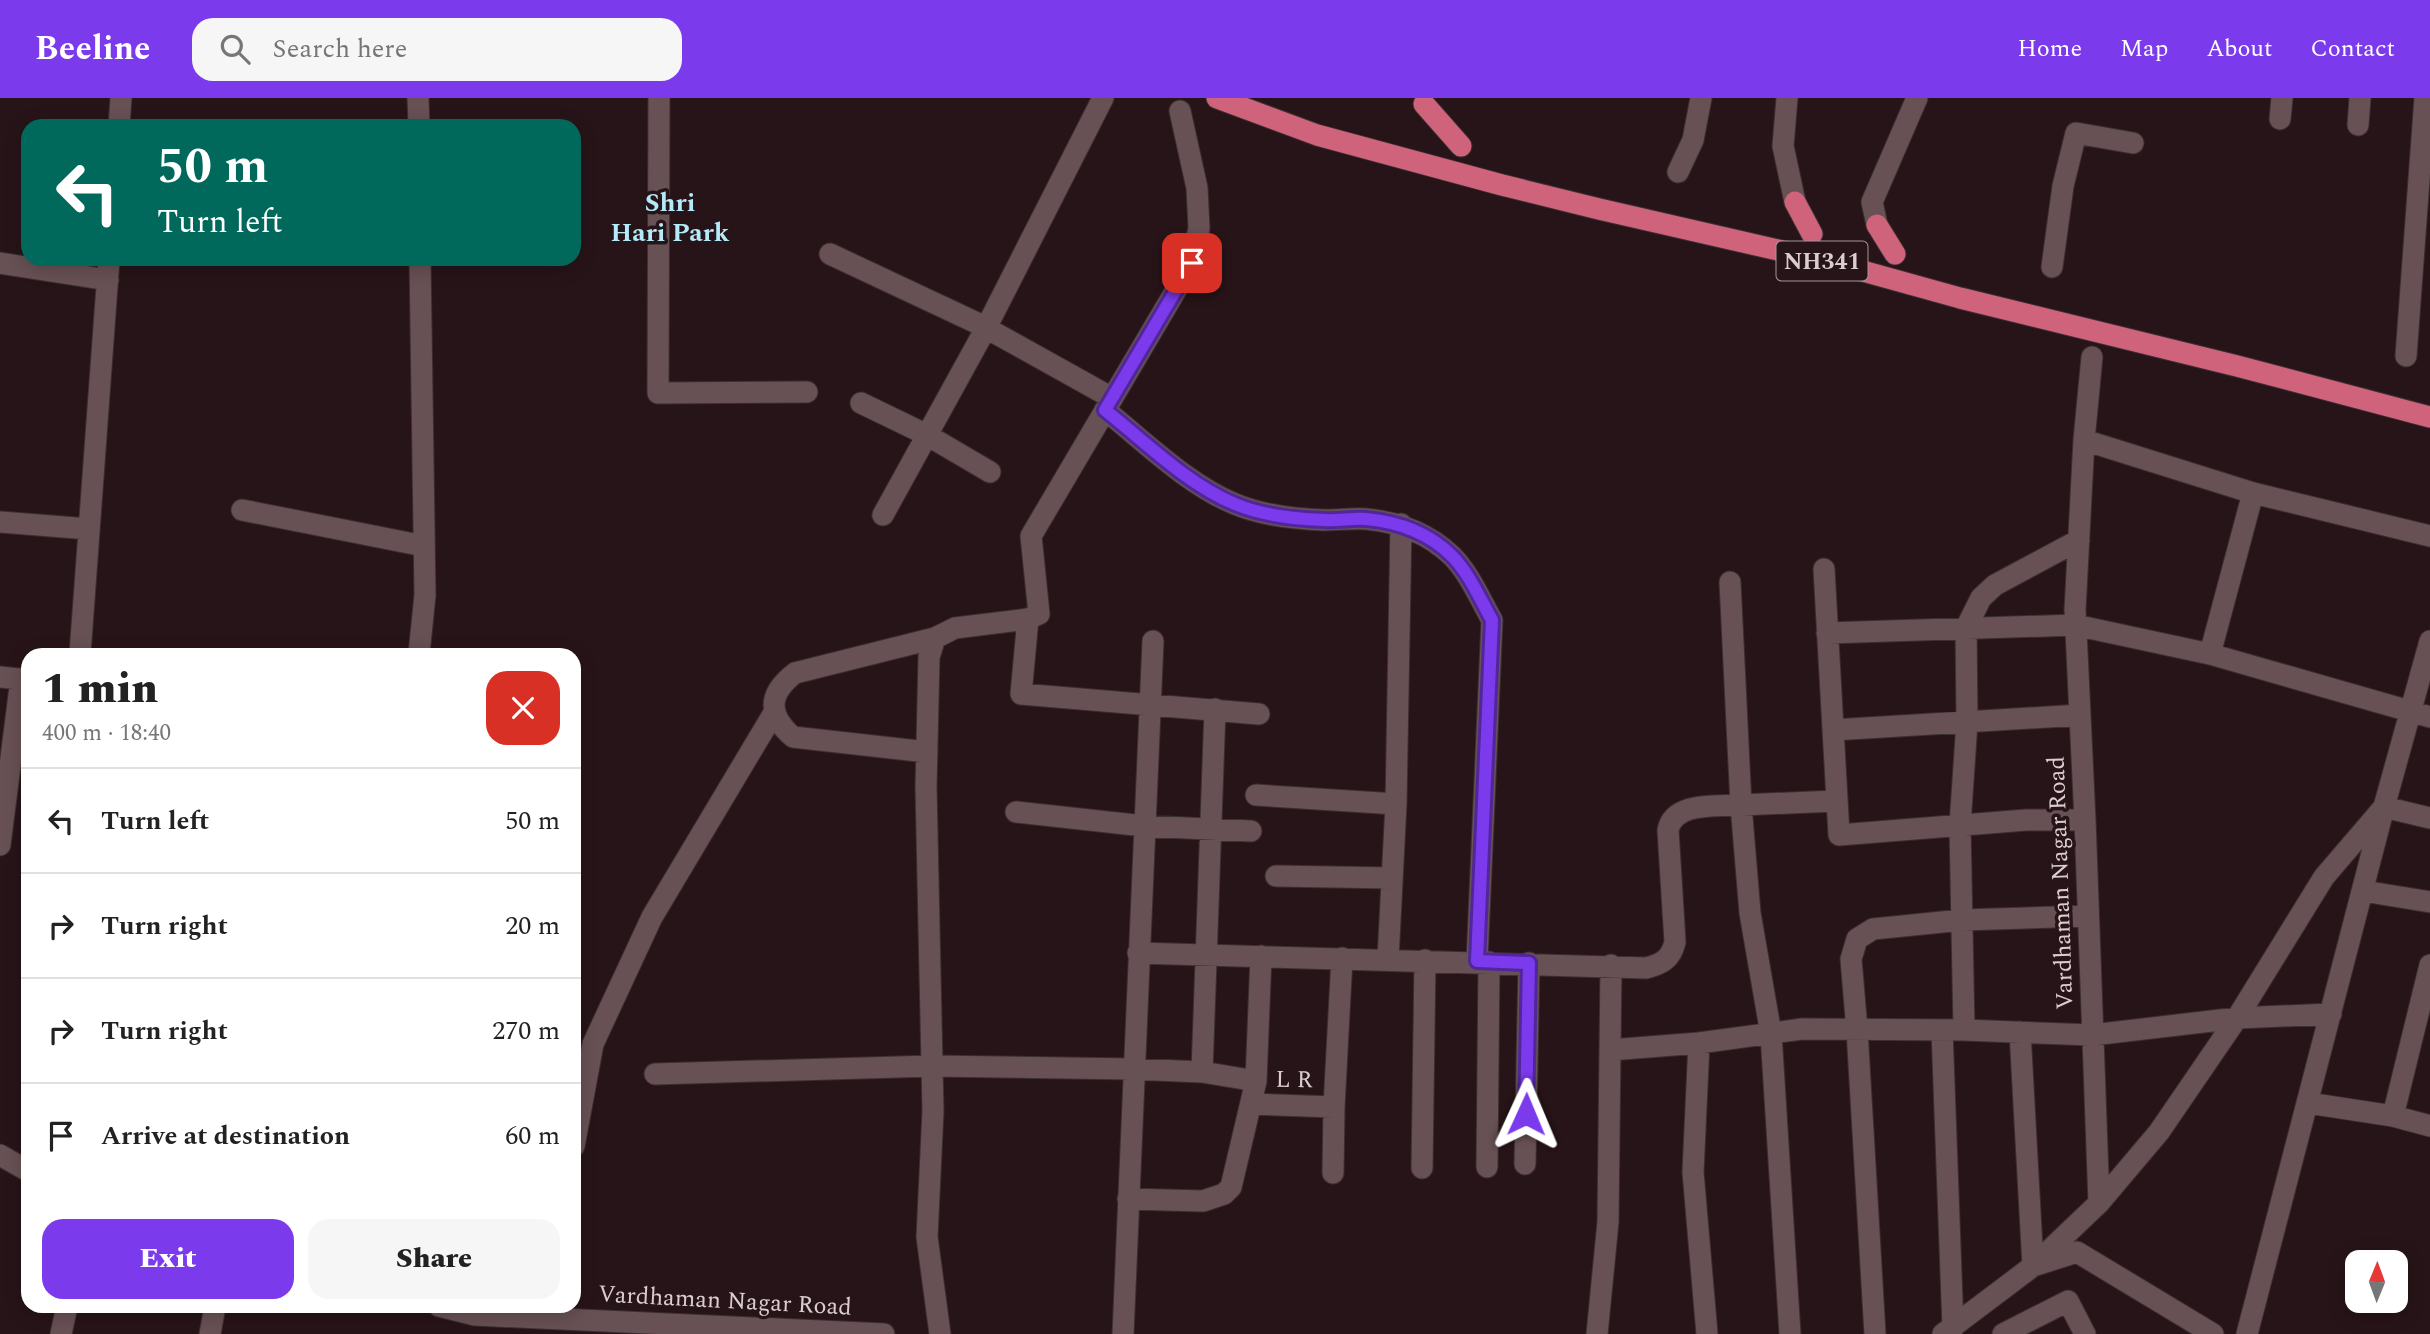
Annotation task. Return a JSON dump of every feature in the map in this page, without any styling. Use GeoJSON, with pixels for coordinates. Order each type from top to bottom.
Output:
{"type":"FeatureCollection","features":[{"type":"Feature","properties":{"kind":"highway","name":"NH341"},"geometry":{"type":"LineString","coordinates":[[1217,98],[1317,135],[1489,181],[1830,262],[1960,298],[2430,417]]}},
{"type":"Feature","properties":{"kind":"highway"},"geometry":{"type":"LineString","coordinates":[[1425,101],[1461,146]]}},
{"type":"Feature","properties":{"kind":"highway","name":"NH341"},"geometry":{"type":"LineString","coordinates":[[1795,202],[1812,234]]}},
{"type":"Feature","properties":{"kind":"highway","name":"NH341"},"geometry":{"type":"LineString","coordinates":[[1877,225],[1895,254]]}},
{"type":"Feature","properties":{"kind":"street"},"geometry":{"type":"LineString","coordinates":[[120,119],[121,98]]}},
{"type":"Feature","properties":{"kind":"street"},"geometry":{"type":"LineString","coordinates":[[418,98],[419,119]]}},
{"type":"Feature","properties":{"kind":"street"},"geometry":{"type":"LineString","coordinates":[[659,98],[658,393],[807,392]]}},
{"type":"Feature","properties":{"kind":"street"},"geometry":{"type":"LineString","coordinates":[[883,515],[986,328],[1102,98]]}},
{"type":"Feature","properties":{"kind":"street"},"geometry":{"type":"LineString","coordinates":[[1678,172],[1693,140],[1701,98]]}},
{"type":"Feature","properties":{"kind":"street"},"geometry":{"type":"LineString","coordinates":[[1787,98],[1783,146],[1795,202]]}},
{"type":"Feature","properties":{"kind":"street"},"geometry":{"type":"LineString","coordinates":[[1877,225],[1872,202],[1917,98]]}},
{"type":"Feature","properties":{"kind":"street"},"geometry":{"type":"LineString","coordinates":[[2358,125],[2360,98]]}},
{"type":"Feature","properties":{"kind":"street"},"geometry":{"type":"LineString","coordinates":[[2406,356],[2425,98]]}},
{"type":"Feature","properties":{"kind":"street"},"geometry":{"type":"LineString","coordinates":[[926,752],[793,737],[781,726],[775,712],[774,697],[780,685],[795,673],[935,638],[955,628],[1028,619],[1039,614],[1031,536],[1192,263],[1199,228],[1197,188],[1180,111]]}},
{"type":"Feature","properties":{"kind":"street"},"geometry":{"type":"LineString","coordinates":[[2053,267],[2063,186],[2076,133],[2133,143]]}},
{"type":"Feature","properties":{"kind":"street"},"geometry":{"type":"LineString","coordinates":[[830,254],[986,328],[1109,404],[1194,481],[1235,504],[1271,514],[1323,520],[1365,519],[1401,524],[1430,538],[1454,558],[1492,620],[1483,962],[1487,1167]]}},
{"type":"Feature","properties":{"kind":"street"},"geometry":{"type":"LineString","coordinates":[[0,263],[21,264]]}},
{"type":"Feature","properties":{"kind":"street"},"geometry":{"type":"LineString","coordinates":[[54,266],[108,269],[80,648]]}},
{"type":"Feature","properties":{"kind":"street"},"geometry":{"type":"LineString","coordinates":[[420,266],[425,595],[420,648]]}},
{"type":"Feature","properties":{"kind":"street","name":"Vardhaman Nagar Road"},"geometry":{"type":"LineString","coordinates":[[2092,357],[2078,540],[2076,625],[2099,1203]]}},
{"type":"Feature","properties":{"kind":"street"},"geometry":{"type":"LineString","coordinates":[[861,403],[927,435],[990,472]]}},
{"type":"Feature","properties":{"kind":"street"},"geometry":{"type":"LineString","coordinates":[[2084,440],[2253,493],[2430,537]]}},
{"type":"Feature","properties":{"kind":"street"},"geometry":{"type":"LineString","coordinates":[[2210,654],[2253,493]]}},
{"type":"Feature","properties":{"kind":"street"},"geometry":{"type":"LineString","coordinates":[[242,510],[424,545]]}},
{"type":"Feature","properties":{"kind":"street"},"geometry":{"type":"LineString","coordinates":[[0,522],[89,529]]}},
{"type":"Feature","properties":{"kind":"street"},"geometry":{"type":"LineString","coordinates":[[1388,959],[1396,804],[1401,524]]}},
{"type":"Feature","properties":{"kind":"street"},"geometry":{"type":"LineString","coordinates":[[1964,1030],[1960,825],[1966,722],[1966,628],[1981,598],[1995,585],[2078,540]]}},
{"type":"Feature","properties":{"kind":"street"},"geometry":{"type":"LineString","coordinates":[[1824,569],[1839,835],[2026,820],[2085,820]]}},
{"type":"Feature","properties":{"kind":"street"},"geometry":{"type":"LineString","coordinates":[[1730,582],[1741,805],[1750,913],[1771,1034],[1790,1334]]}},
{"type":"Feature","properties":{"kind":"street"},"geometry":{"type":"LineString","coordinates":[[1028,619],[1021,694],[1259,713]]}},
{"type":"Feature","properties":{"kind":"street"},"geometry":{"type":"LineString","coordinates":[[1827,633],[2076,625],[2210,654],[2421,715]]}},
{"type":"Feature","properties":{"kind":"street"},"geometry":{"type":"LineString","coordinates":[[935,638],[929,657],[926,752],[933,1111],[927,1237],[940,1334]]}},
{"type":"Feature","properties":{"kind":"street"},"geometry":{"type":"LineString","coordinates":[[1123,1334],[1153,641]]}},
{"type":"Feature","properties":{"kind":"street"},"geometry":{"type":"LineString","coordinates":[[2248,1334],[2384,807],[2421,715],[2430,641]]}},
{"type":"Feature","properties":{"kind":"street"},"geometry":{"type":"LineString","coordinates":[[0,845],[16,679]]}},
{"type":"Feature","properties":{"kind":"street"},"geometry":{"type":"LineString","coordinates":[[1202,1072],[1215,709]]}},
{"type":"Feature","properties":{"kind":"street"},"geometry":{"type":"LineString","coordinates":[[581,1108],[593,1044],[652,917],[775,712]]}},
{"type":"Feature","properties":{"kind":"street"},"geometry":{"type":"LineString","coordinates":[[1833,730],[2080,715]]}},
{"type":"Feature","properties":{"kind":"street"},"geometry":{"type":"LineString","coordinates":[[1256,795],[1396,804]]}},
{"type":"Feature","properties":{"kind":"street"},"geometry":{"type":"LineString","coordinates":[[1138,953],[1646,968],[1668,959],[1675,942],[1668,830],[1669,822],[1674,816],[1690,809],[1836,801]]}},
{"type":"Feature","properties":{"kind":"street"},"geometry":{"type":"LineString","coordinates":[[2384,807],[2430,818]]}},
{"type":"Feature","properties":{"kind":"street"},"geometry":{"type":"LineString","coordinates":[[1948,1331],[2033,1266],[2099,1203],[2159,1132],[2237,1018],[2323,877],[2384,807]]}},
{"type":"Feature","properties":{"kind":"street"},"geometry":{"type":"LineString","coordinates":[[1016,812],[1144,826],[1251,831]]}},
{"type":"Feature","properties":{"kind":"street"},"geometry":{"type":"LineString","coordinates":[[1276,876],[1392,878]]}},
{"type":"Feature","properties":{"kind":"street"},"geometry":{"type":"LineString","coordinates":[[2363,891],[2430,902]]}},
{"type":"Feature","properties":{"kind":"street"},"geometry":{"type":"LineString","coordinates":[[1875,1334],[1851,959],[1857,939],[1873,929],[1962,920],[2088,916]]}},
{"type":"Feature","properties":{"kind":"street"},"geometry":{"type":"LineString","coordinates":[[1128,1199],[1203,1201],[1224,1194],[1231,1187],[1256,1081],[1261,956]]}},
{"type":"Feature","properties":{"kind":"street"},"geometry":{"type":"LineString","coordinates":[[1333,1173],[1342,958]]}},
{"type":"Feature","properties":{"kind":"street"},"geometry":{"type":"LineString","coordinates":[[1422,1168],[1425,960]]}},
{"type":"Feature","properties":{"kind":"street"},"geometry":{"type":"LineString","coordinates":[[1525,1164],[1529,963]]}},
{"type":"Feature","properties":{"kind":"street"},"geometry":{"type":"LineString","coordinates":[[1597,1334],[1608,1222],[1611,965]]}},
{"type":"Feature","properties":{"kind":"street"},"geometry":{"type":"LineString","coordinates":[[2393,1116],[2430,965]]}},
{"type":"Feature","properties":{"kind":"street"},"geometry":{"type":"LineString","coordinates":[[1610,1050],[1802,1029],[1964,1030],[2092,1035],[2237,1018],[2331,1014]]}},
{"type":"Feature","properties":{"kind":"street"},"geometry":{"type":"LineString","coordinates":[[1941,1030],[1948,1331]]}},
{"type":"Feature","properties":{"kind":"street"},"geometry":{"type":"LineString","coordinates":[[2020,1032],[2033,1266]]}},
{"type":"Feature","properties":{"kind":"street"},"geometry":{"type":"LineString","coordinates":[[1699,1042],[1693,1172],[1707,1334]]}},
{"type":"Feature","properties":{"kind":"street"},"geometry":{"type":"LineString","coordinates":[[655,1074],[932,1066],[1202,1072],[1256,1081]]}},
{"type":"Feature","properties":{"kind":"street"},"geometry":{"type":"LineString","coordinates":[[2308,1103],[2393,1116],[2430,1126]]}},
{"type":"Feature","properties":{"kind":"street","name":"L R"},"geometry":{"type":"LineString","coordinates":[[1252,1104],[1334,1107]]}},
{"type":"Feature","properties":{"kind":"street"},"geometry":{"type":"LineString","coordinates":[[0,1155],[21,1167]]}},
{"type":"Feature","properties":{"kind":"street"},"geometry":{"type":"LineString","coordinates":[[2033,1266],[2077,1252],[2213,1334]]}},
{"type":"Feature","properties":{"kind":"street"},"geometry":{"type":"LineString","coordinates":[[2003,1334],[2068,1301],[2085,1334]]}},
{"type":"Feature","properties":{"kind":"street"},"geometry":{"type":"LineString","coordinates":[[61,1334],[66,1313]]}},
{"type":"Feature","properties":{"kind":"street"},"geometry":{"type":"LineString","coordinates":[[209,1334],[214,1313]]}},
{"type":"Feature","properties":{"kind":"street","name":"Vardhaman Nagar Road"},"geometry":{"type":"LineString","coordinates":[[455,1313],[479,1324],[544,1313]]}},
{"type":"Feature","properties":{"kind":"street","name":"Vardhaman Nagar Road"},"geometry":{"type":"LineString","coordinates":[[556,1313],[643,1328],[884,1334]]}},
{"type":"Feature","properties":{"kind":"district","name":"Shri Hari Park"},"geometry":{"type":"Point","coordinates":[670,217]}},
{"type":"Feature","properties":{"kind":"route"},"geometry":{"type":"LineString","coordinates":[[1192,263],[1105,410],[1194,481],[1235,504],[1271,514],[1323,520],[1365,519],[1401,524],[1430,538],[1454,558],[1492,620],[1477,961],[1529,963],[1526,1114]]}}]}
